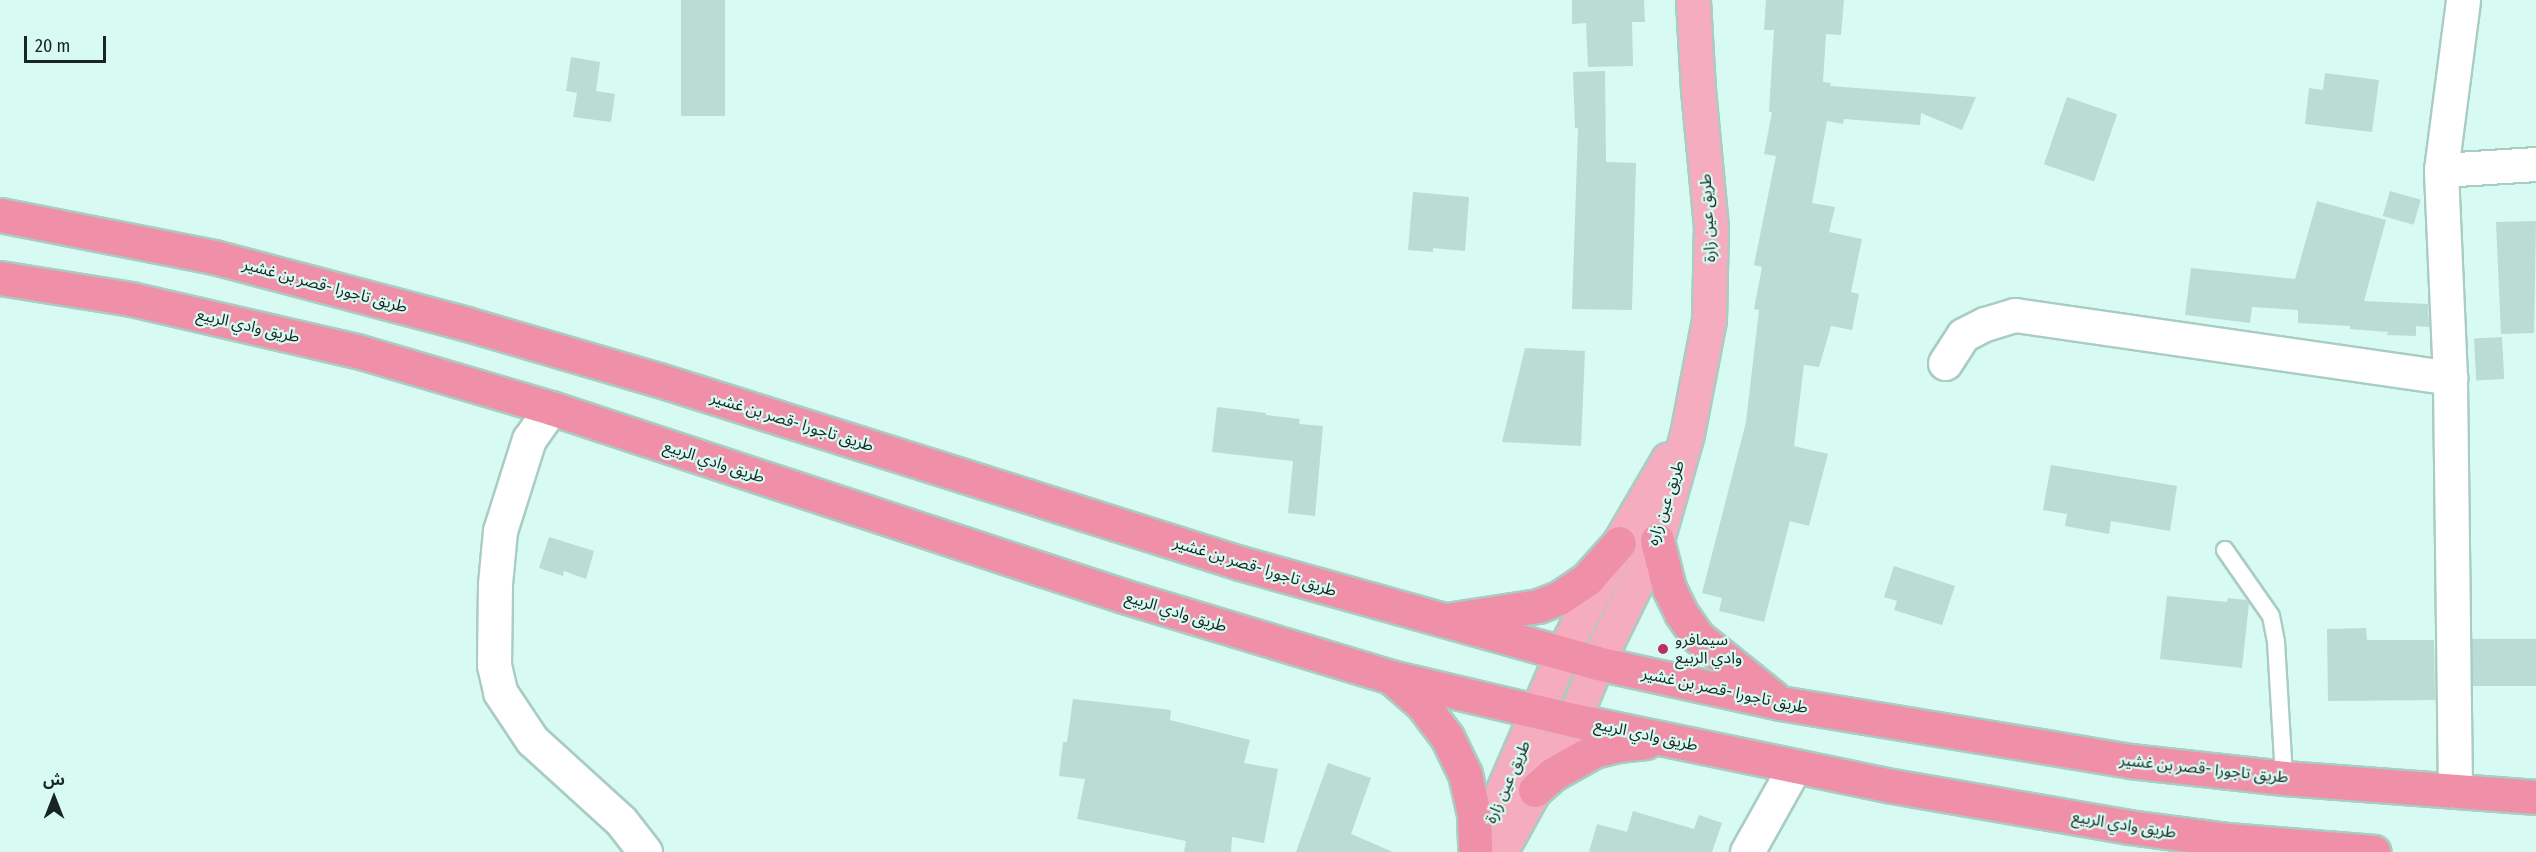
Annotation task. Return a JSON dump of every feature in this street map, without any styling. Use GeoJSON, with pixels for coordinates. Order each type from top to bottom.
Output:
{"type":"FeatureCollection","features":[{"type":"Feature","properties":{"kind":"highway","name":"طريق تاجورا -قصر بن غشير"},"geometry":{"type":"LineString","coordinates":[[0,215],[214,257],[467,324],[659,380],[1240,562],[1439,621],[1597,663],[1780,703],[2130,761],[2284,778],[2536,797]]}},
{"type":"Feature","properties":{"kind":"highway","name":"طريق وادي الربيع"},"geometry":{"type":"LineString","coordinates":[[0,278],[131,300],[345,348],[551,408],[1123,596],[1391,677],[1573,720],[1892,786],[2129,826],[2228,840],[2374,852]]}},
{"type":"Feature","properties":{"kind":"highway"},"geometry":{"type":"LineString","coordinates":[[1657,540],[1669,588],[1681,613],[1698,637],[1780,703]]}},
{"type":"Feature","properties":{"kind":"highway"},"geometry":{"type":"LineString","coordinates":[[1439,621],[1538,606],[1559,598],[1587,579],[1619,543]]}},
{"type":"Feature","properties":{"kind":"highway"},"geometry":{"type":"LineString","coordinates":[[1391,677],[1422,704],[1447,736],[1465,774],[1474,814],[1475,852]]}},
{"type":"Feature","properties":{"kind":"highway"},"geometry":{"type":"LineString","coordinates":[[1535,790],[1553,774],[1594,751],[1618,745],[1678,741]]}},
{"type":"Feature","properties":{"kind":"main road","name":"طريق عين زارة"},"geometry":{"type":"LineString","coordinates":[[1687,434],[1709,321],[1711,227],[1698,90],[1693,0]]}},
{"type":"Feature","properties":{"kind":"main road","name":"طريق عين زاره"},"geometry":{"type":"LineString","coordinates":[[1500,852],[1573,720],[1597,663],[1657,540],[1687,434]]}},
{"type":"Feature","properties":{"kind":"main road","name":"طريق عين زاره"},"geometry":{"type":"LineString","coordinates":[[1539,711],[1562,654],[1619,543],[1675,445],[1687,434]]}},
{"type":"Feature","properties":{"kind":"main road","name":"طريق عين زارة"},"geometry":{"type":"LineString","coordinates":[[1475,852],[1539,711]]}},
{"type":"Feature","properties":{"kind":"street"},"geometry":{"type":"LineString","coordinates":[[2455,791],[2450,378],[2441,170],[2463,0]]}},
{"type":"Feature","properties":{"kind":"street"},"geometry":{"type":"LineString","coordinates":[[2441,170],[2536,164]]}},
{"type":"Feature","properties":{"kind":"street"},"geometry":{"type":"LineString","coordinates":[[1945,363],[1963,335],[1985,324],[2015,315],[2450,378]]}},
{"type":"Feature","properties":{"kind":"street"},"geometry":{"type":"LineString","coordinates":[[551,408],[529,439],[500,531],[495,585],[494,665],[500,692],[532,740],[621,821],[645,852]]}},
{"type":"Feature","properties":{"kind":"street"},"geometry":{"type":"LineString","coordinates":[[1747,852],[1795,766]]}},
{"type":"Feature","properties":{"kind":"lane"},"geometry":{"type":"LineString","coordinates":[[2224,550],[2271,616],[2276,642],[2284,778]]}},
{"type":"Feature","properties":{"kind":"building"},"geometry":{"type":"Polygon","coordinates":[[[681,0],[725,0],[725,116],[681,116],[681,0]]]}},
{"type":"Feature","properties":{"kind":"building"},"geometry":{"type":"Polygon","coordinates":[[[1572,0],[1644,0],[1645,22],[1632,22],[1633,66],[1588,67],[1586,23],[1572,24],[1572,0]]]}},
{"type":"Feature","properties":{"kind":"building"},"geometry":{"type":"Polygon","coordinates":[[[1766,0],[1844,0],[1841,35],[1826,34],[1823,82],[1831,83],[1830,86],[1976,97],[1962,130],[1921,113],[1920,125],[1844,119],[1843,124],[1827,121],[1812,203],[1835,207],[1829,232],[1862,239],[1851,292],[1859,294],[1852,330],[1831,326],[1819,367],[1804,365],[1794,446],[1828,454],[1809,526],[1790,521],[1764,622],[1719,611],[1722,598],[1702,593],[1746,422],[1759,310],[1754,309],[1762,267],[1754,265],[1776,156],[1764,154],[1772,112],[1769,112],[1774,30],[1764,30],[1766,0]]]}},
{"type":"Feature","properties":{"kind":"building"},"geometry":{"type":"Polygon","coordinates":[[[571,57],[600,62],[596,91],[615,94],[611,122],[573,117],[577,93],[566,91],[571,57]]]}},
{"type":"Feature","properties":{"kind":"building"},"geometry":{"type":"Polygon","coordinates":[[[1605,71],[1606,162],[1636,163],[1632,310],[1572,309],[1578,128],[1575,128],[1573,72],[1605,71]]]}},
{"type":"Feature","properties":{"kind":"building"},"geometry":{"type":"Polygon","coordinates":[[[2325,73],[2379,80],[2372,132],[2305,124],[2309,88],[2323,90],[2325,73]]]}},
{"type":"Feature","properties":{"kind":"building"},"geometry":{"type":"Polygon","coordinates":[[[2067,97],[2117,114],[2094,181],[2044,164],[2067,97]]]}},
{"type":"Feature","properties":{"kind":"building"},"geometry":{"type":"Polygon","coordinates":[[[2390,191],[2421,200],[2414,225],[2383,216],[2390,191]]]}},
{"type":"Feature","properties":{"kind":"building"},"geometry":{"type":"Polygon","coordinates":[[[1413,192],[1469,197],[1465,251],[1433,248],[1433,252],[1408,250],[1413,192]]]}},
{"type":"Feature","properties":{"kind":"building"},"geometry":{"type":"Polygon","coordinates":[[[2317,201],[2386,220],[2364,301],[2428,304],[2429,327],[2416,326],[2416,336],[2387,335],[2388,332],[2350,329],[2350,326],[2298,323],[2298,310],[2252,307],[2250,323],[2185,315],[2191,268],[2295,279],[2317,201]]]}},
{"type":"Feature","properties":{"kind":"building"},"geometry":{"type":"Polygon","coordinates":[[[2536,221],[2534,333],[2501,334],[2496,222],[2536,221]]]}},
{"type":"Feature","properties":{"kind":"building"},"geometry":{"type":"Polygon","coordinates":[[[2502,337],[2504,379],[2476,380],[2474,338],[2502,337]]]}},
{"type":"Feature","properties":{"kind":"building"},"geometry":{"type":"Polygon","coordinates":[[[1525,348],[1585,351],[1581,446],[1502,442],[1525,348]]]}},
{"type":"Feature","properties":{"kind":"building"},"geometry":{"type":"Polygon","coordinates":[[[1217,407],[1300,419],[1299,424],[1323,426],[1315,516],[1288,513],[1293,461],[1212,452],[1217,407]]]}},
{"type":"Feature","properties":{"kind":"building"},"geometry":{"type":"Polygon","coordinates":[[[2051,465],[2177,486],[2170,531],[2111,521],[2109,534],[2065,526],[2067,514],[2043,510],[2051,465]]]}},
{"type":"Feature","properties":{"kind":"building"},"geometry":{"type":"Polygon","coordinates":[[[549,537],[594,551],[586,579],[564,571],[563,576],[539,568],[549,537]]]}},
{"type":"Feature","properties":{"kind":"building"},"geometry":{"type":"Polygon","coordinates":[[[1894,566],[1955,586],[1942,625],[1894,610],[1897,601],[1884,597],[1894,566]]]}},
{"type":"Feature","properties":{"kind":"building"},"geometry":{"type":"Polygon","coordinates":[[[2167,596],[2227,602],[2228,598],[2247,600],[2249,603],[2242,668],[2160,659],[2167,596]]]}},
{"type":"Feature","properties":{"kind":"building"},"geometry":{"type":"Polygon","coordinates":[[[2366,628],[2367,640],[2434,640],[2435,700],[2328,701],[2327,629],[2366,628]]]}},
{"type":"Feature","properties":{"kind":"building"},"geometry":{"type":"Polygon","coordinates":[[[2472,639],[2536,639],[2536,686],[2472,686],[2472,639]]]}},
{"type":"Feature","properties":{"kind":"building"},"geometry":{"type":"Polygon","coordinates":[[[1073,699],[1171,710],[1170,720],[1250,740],[1244,763],[1278,769],[1264,843],[1232,837],[1231,852],[1184,852],[1186,841],[1077,819],[1085,779],[1059,776],[1063,742],[1067,742],[1073,699]]]}},
{"type":"Feature","properties":{"kind":"building"},"geometry":{"type":"Polygon","coordinates":[[[1328,763],[1371,778],[1351,834],[1393,852],[1296,852],[1328,763]]]}},
{"type":"Feature","properties":{"kind":"building"},"geometry":{"type":"Polygon","coordinates":[[[1633,811],[1694,829],[1699,815],[1722,823],[1712,852],[1589,852],[1597,824],[1627,832],[1633,811]]]}},
{"type":"Feature","properties":{"kind":"place","name":"سيمافرو وادي الربيع"},"geometry":{"type":"Point","coordinates":[1663,649]}}]}
